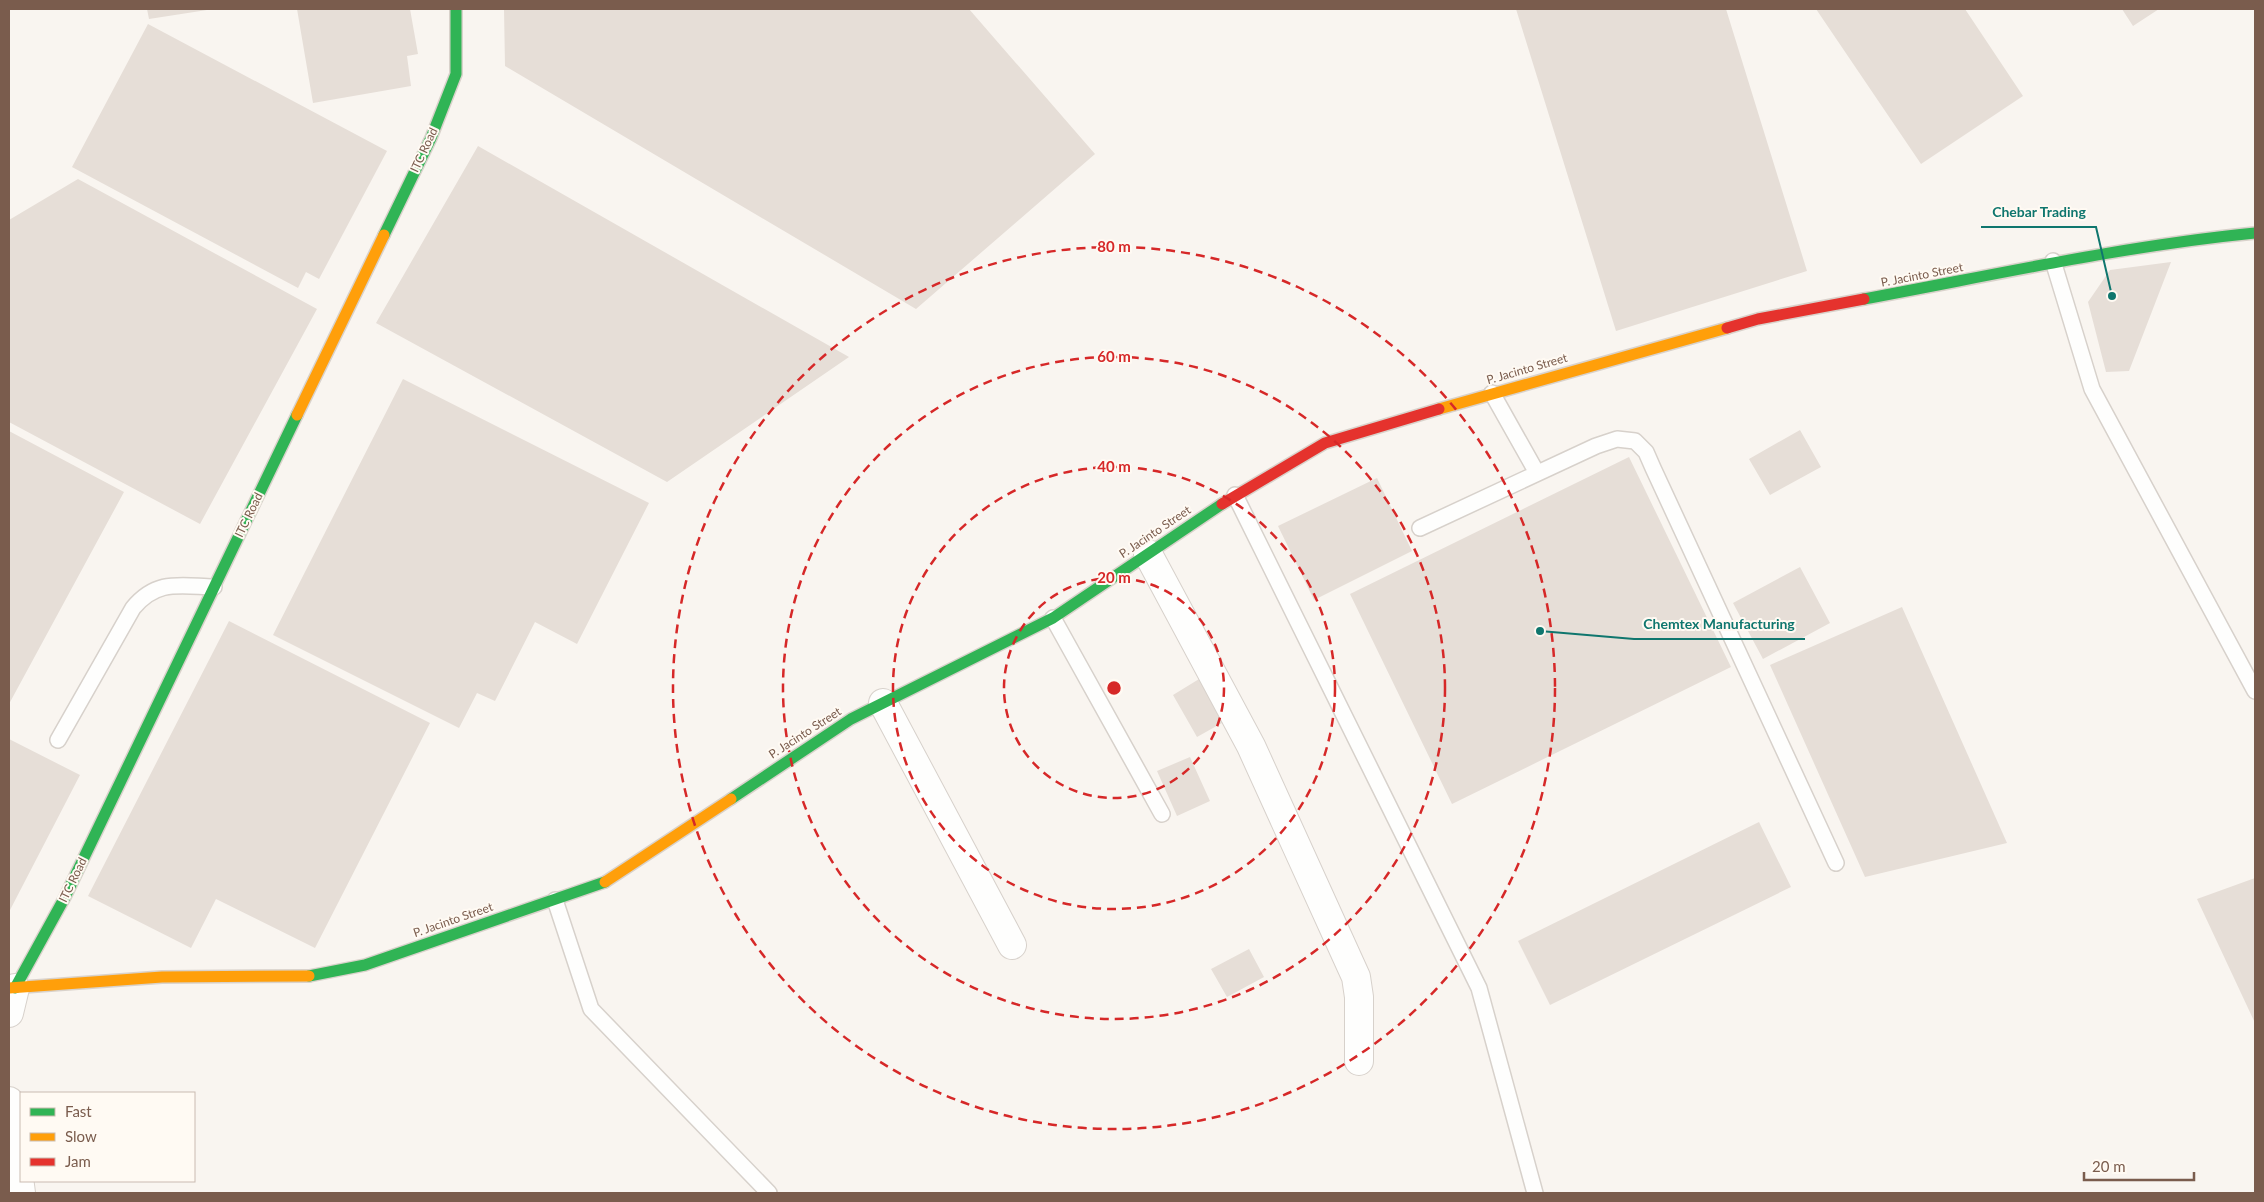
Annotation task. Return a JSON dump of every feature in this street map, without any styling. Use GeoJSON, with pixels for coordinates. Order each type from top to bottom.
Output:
{"type":"FeatureCollection","features":[{"type":"Feature","properties":{"kind":"street","name":"ITC Road"},"geometry":{"type":"LineString","coordinates":[[11,996],[65,897],[431,138],[456,74],[456,9]]}},
{"type":"Feature","properties":{"kind":"street","name":"P. Jacinto Street"},"geometry":{"type":"LineString","coordinates":[[11,996],[162,977],[307,978],[364,965],[606,882],[851,719],[1053,618],[1235,495],[1325,443],[1492,393],[1758,319],[2013,271],[2053,261],[2255,233]]}},
{"type":"Feature","properties":{"kind":"street"},"geometry":{"type":"LineString","coordinates":[[1148,554],[1251,746],[1356,978],[1359,1061]]}},
{"type":"Feature","properties":{"kind":"street"},"geometry":{"type":"LineString","coordinates":[[883,703],[1012,945]]}},
{"type":"Feature","properties":{"kind":"street"},"geometry":{"type":"LineString","coordinates":[[9,1101],[20,1193]]}},
{"type":"Feature","properties":{"kind":"lane"},"geometry":{"type":"LineString","coordinates":[[2053,261],[2092,389],[2255,691]]}},
{"type":"Feature","properties":{"kind":"lane"},"geometry":{"type":"LineString","coordinates":[[1492,393],[1537,473]]}},
{"type":"Feature","properties":{"kind":"lane"},"geometry":{"type":"LineString","coordinates":[[1420,528],[1596,446],[1617,439],[1635,441],[1646,452],[1836,862]]}},
{"type":"Feature","properties":{"kind":"lane"},"geometry":{"type":"LineString","coordinates":[[1235,495],[1479,988],[1535,1193]]}},
{"type":"Feature","properties":{"kind":"lane"},"geometry":{"type":"LineString","coordinates":[[58,740],[133,608],[142,597],[155,589],[170,585],[214,587]]}},
{"type":"Feature","properties":{"kind":"lane"},"geometry":{"type":"LineString","coordinates":[[1053,618],[1162,814]]}},
{"type":"Feature","properties":{"kind":"lane"},"geometry":{"type":"LineString","coordinates":[[555,900],[592,1009],[769,1193]]}},
{"type":"Feature","properties":{"kind":"building"},"geometry":{"type":"Polygon","coordinates":[[[147,9],[207,9],[207,10],[149,19],[147,9]]]}},
{"type":"Feature","properties":{"kind":"building"},"geometry":{"type":"Polygon","coordinates":[[[297,9],[410,9],[418,54],[407,56],[411,86],[313,103],[297,9]]]}},
{"type":"Feature","properties":{"kind":"building"},"geometry":{"type":"Polygon","coordinates":[[[504,9],[969,9],[1095,154],[916,309],[505,66],[504,9]]]}},
{"type":"Feature","properties":{"kind":"building"},"geometry":{"type":"Polygon","coordinates":[[[1516,9],[1726,9],[1807,271],[1616,331],[1516,9]]]}},
{"type":"Feature","properties":{"kind":"building"},"geometry":{"type":"Polygon","coordinates":[[[1816,9],[1965,9],[2023,96],[1921,164],[1816,9]]]}},
{"type":"Feature","properties":{"kind":"building"},"geometry":{"type":"Polygon","coordinates":[[[2122,9],[2159,9],[2133,26],[2122,9]]]}},
{"type":"Feature","properties":{"kind":"building"},"geometry":{"type":"Polygon","coordinates":[[[148,24],[387,151],[319,279],[306,272],[298,288],[72,167],[148,24]]]}},
{"type":"Feature","properties":{"kind":"building"},"geometry":{"type":"Polygon","coordinates":[[[478,146],[849,357],[667,482],[376,323],[478,146]]]}},
{"type":"Feature","properties":{"kind":"building"},"geometry":{"type":"Polygon","coordinates":[[[78,179],[317,309],[200,524],[9,422],[9,220],[78,179]]]}},
{"type":"Feature","properties":{"kind":"building"},"geometry":{"type":"Polygon","coordinates":[[[2171,262],[2129,371],[2106,372],[2088,302],[2110,270],[2171,262]]]}},
{"type":"Feature","properties":{"kind":"building"},"geometry":{"type":"Polygon","coordinates":[[[403,379],[649,503],[577,644],[535,622],[495,701],[477,693],[459,728],[273,635],[403,379]]]}},
{"type":"Feature","properties":{"kind":"building"},"geometry":{"type":"Polygon","coordinates":[[[1800,430],[1821,467],[1770,495],[1749,459],[1800,430]]]}},
{"type":"Feature","properties":{"kind":"building"},"geometry":{"type":"Polygon","coordinates":[[[9,431],[124,492],[9,704],[9,431]]]}},
{"type":"Feature","properties":{"kind":"building"},"geometry":{"type":"Polygon","coordinates":[[[1629,457],[1731,667],[1452,804],[1350,594],[1629,457]]]}},
{"type":"Feature","properties":{"kind":"building"},"geometry":{"type":"Polygon","coordinates":[[[1377,478],[1412,551],[1314,600],[1278,526],[1377,478]]]}},
{"type":"Feature","properties":{"kind":"building"},"geometry":{"type":"Polygon","coordinates":[[[1800,567],[1830,623],[1763,659],[1733,603],[1800,567]]]}},
{"type":"Feature","properties":{"kind":"building"},"geometry":{"type":"Polygon","coordinates":[[[1902,607],[2007,843],[1865,877],[1770,665],[1902,607]]]}},
{"type":"Feature","properties":{"kind":"building"},"geometry":{"type":"Polygon","coordinates":[[[229,621],[430,723],[315,948],[216,899],[191,948],[88,896],[229,621]]]}},
{"type":"Feature","properties":{"kind":"building"},"geometry":{"type":"Polygon","coordinates":[[[1204,676],[1229,719],[1197,737],[1173,695],[1204,676]]]}},
{"type":"Feature","properties":{"kind":"building"},"geometry":{"type":"Polygon","coordinates":[[[9,739],[80,775],[9,912],[9,739]]]}},
{"type":"Feature","properties":{"kind":"building"},"geometry":{"type":"Polygon","coordinates":[[[1190,757],[1210,801],[1177,816],[1157,771],[1190,757]]]}},
{"type":"Feature","properties":{"kind":"building"},"geometry":{"type":"Polygon","coordinates":[[[1759,822],[1791,887],[1550,1005],[1518,941],[1759,822]]]}},
{"type":"Feature","properties":{"kind":"building"},"geometry":{"type":"Polygon","coordinates":[[[2255,878],[2255,1023],[2197,899],[2255,878]]]}},
{"type":"Feature","properties":{"kind":"building"},"geometry":{"type":"Polygon","coordinates":[[[1249,949],[1264,977],[1227,997],[1211,969],[1249,949]]]}},
{"type":"Feature","properties":{"kind":"traffic: fast"},"geometry":{"type":"LineString","coordinates":[[384,235],[431,138],[456,74],[456,9]]}},
{"type":"Feature","properties":{"kind":"traffic: fast"},"geometry":{"type":"LineString","coordinates":[[1864,299],[2108,253],[2255,233]]}},
{"type":"Feature","properties":{"kind":"traffic: fast"},"geometry":{"type":"LineString","coordinates":[[15,988],[65,897],[297,415]]}},
{"type":"Feature","properties":{"kind":"traffic: fast"},"geometry":{"type":"LineString","coordinates":[[731,799],[851,719],[1053,618],[1222,504]]}},
{"type":"Feature","properties":{"kind":"traffic: fast"},"geometry":{"type":"LineString","coordinates":[[309,976],[365,965],[605,882]]}},
{"type":"Feature","properties":{"kind":"traffic: slow"},"geometry":{"type":"LineString","coordinates":[[297,415],[384,235]]}},
{"type":"Feature","properties":{"kind":"traffic: slow"},"geometry":{"type":"LineString","coordinates":[[1439,409],[1727,328]]}},
{"type":"Feature","properties":{"kind":"traffic: slow"},"geometry":{"type":"LineString","coordinates":[[605,882],[731,799]]}},
{"type":"Feature","properties":{"kind":"traffic: slow"},"geometry":{"type":"LineString","coordinates":[[9,988],[162,977],[309,976]]}},
{"type":"Feature","properties":{"kind":"traffic: jam"},"geometry":{"type":"LineString","coordinates":[[1727,328],[1758,319],[1864,299]]}},
{"type":"Feature","properties":{"kind":"traffic: jam"},"geometry":{"type":"LineString","coordinates":[[1222,504],[1325,443],[1439,409]]}},
{"type":"Feature","properties":{"kind":"place","name":"Chebar Trading"},"geometry":{"type":"Point","coordinates":[2112,296]}},
{"type":"Feature","properties":{"kind":"place","name":"Chemtex Manufacturing"},"geometry":{"type":"Point","coordinates":[1540,631]}}]}
